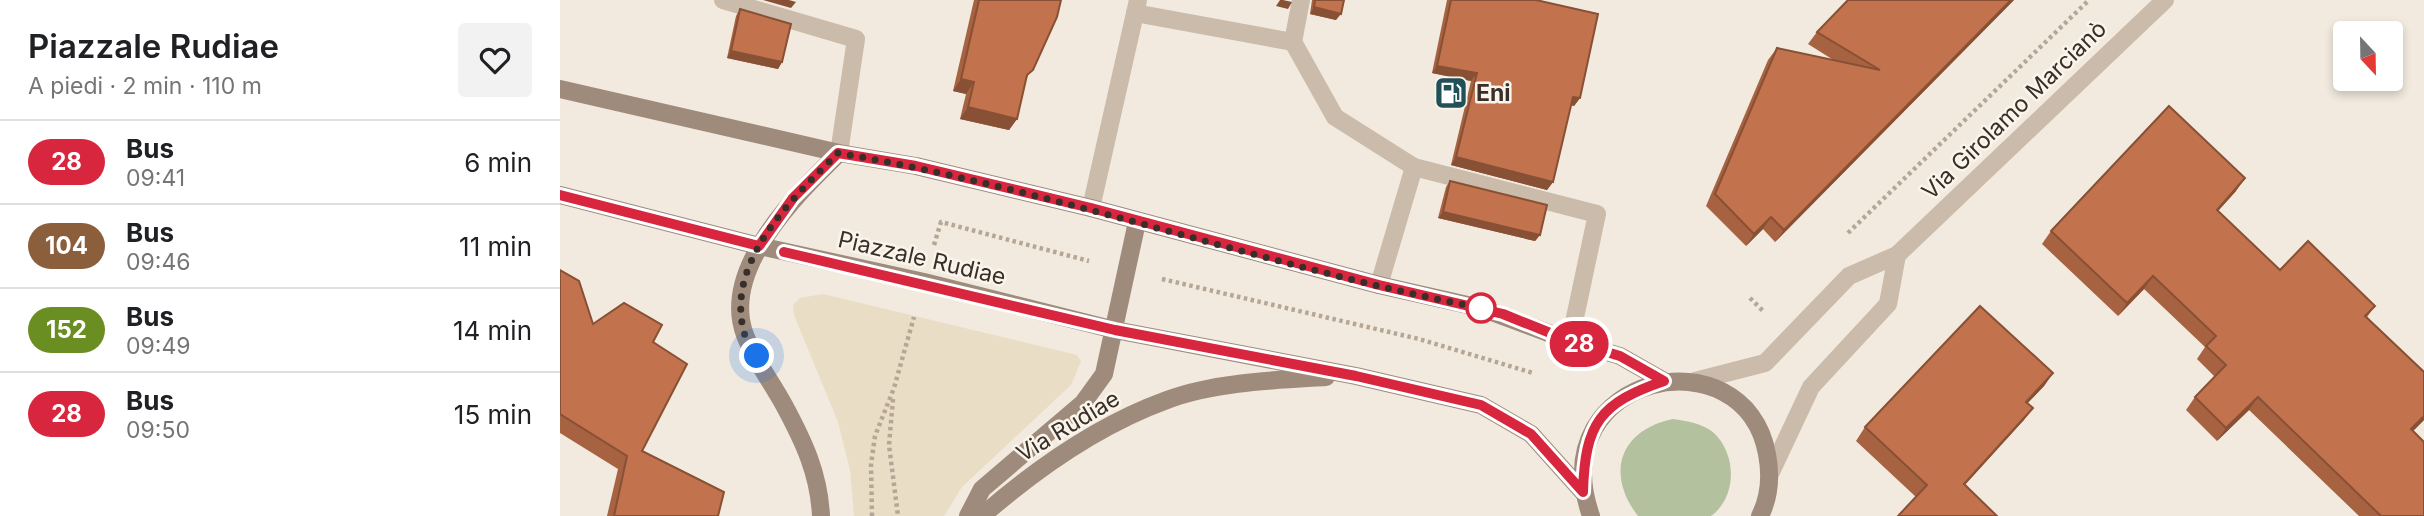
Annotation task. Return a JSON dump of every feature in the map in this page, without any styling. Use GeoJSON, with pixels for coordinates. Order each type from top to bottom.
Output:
{"type":"FeatureCollection","features":[{"type":"Feature","properties":{"kind":"main road","name":"Piazzale Rudiae"},"geometry":{"type":"LineString","coordinates":[[560,89],[838,153],[916,166],[1091,208],[1379,285],[1503,314],[1570,341],[1620,356],[1664,381]]}},
{"type":"Feature","properties":{"kind":"main road"},"geometry":{"type":"LineString","coordinates":[[821,516],[820,492],[809,450],[744,333],[741,292],[759,246],[793,198],[838,153]]}},
{"type":"Feature","properties":{"kind":"main road","name":"Piazzale Rudiae"},"geometry":{"type":"LineString","coordinates":[[560,195],[759,246],[924,282],[1115,330],[1356,376],[1481,405],[1531,434],[1583,492]]}},
{"type":"Feature","properties":{"kind":"main road"},"geometry":{"type":"LineString","coordinates":[[1115,330],[1136,222]]}},
{"type":"Feature","properties":{"kind":"main road","name":"Via Rudiae"},"geometry":{"type":"LineString","coordinates":[[968,516],[982,489],[1083,403],[1104,374],[1115,330]]}},
{"type":"Feature","properties":{"kind":"main road","name":"Via Rudiae"},"geometry":{"type":"LineString","coordinates":[[982,516],[1043,467],[1102,429],[1169,399],[1257,381],[1356,376]]}},
{"type":"Feature","properties":{"kind":"main road","name":"Piazzale Rudiae"},"geometry":{"type":"LineString","coordinates":[[1591,516],[1583,492],[1584,454],[1599,419],[1628,393],[1664,381],[1695,381],[1724,393],[1749,414],[1765,441],[1771,472],[1764,512]]}},
{"type":"Feature","properties":{"kind":"street"},"geometry":{"type":"LineString","coordinates":[[723,0],[856,39],[838,153]]}},
{"type":"Feature","properties":{"kind":"street"},"geometry":{"type":"LineString","coordinates":[[1301,0],[1293,42],[1335,117],[1414,167],[1597,214],[1570,341]]}},
{"type":"Feature","properties":{"kind":"street","name":"Via Girolamo Marcianò"},"geometry":{"type":"LineString","coordinates":[[1695,381],[1765,363],[1849,276],[1897,255],[2165,0]]}},
{"type":"Feature","properties":{"kind":"street"},"geometry":{"type":"LineString","coordinates":[[1091,208],[1136,7],[1293,42]]}},
{"type":"Feature","properties":{"kind":"street"},"geometry":{"type":"LineString","coordinates":[[1379,285],[1414,167]]}},
{"type":"Feature","properties":{"kind":"street"},"geometry":{"type":"LineString","coordinates":[[1771,472],[1811,387],[1888,304],[1897,255]]}},
{"type":"Feature","properties":{"kind":"path"},"geometry":{"type":"LineString","coordinates":[[1839,242],[2090,0]]}},
{"type":"Feature","properties":{"kind":"path"},"geometry":{"type":"LineString","coordinates":[[941,222],[1127,271],[1419,339],[1533,373]]}},
{"type":"Feature","properties":{"kind":"path"},"geometry":{"type":"LineString","coordinates":[[1755,321],[1772,306]]}},
{"type":"Feature","properties":{"kind":"path"},"geometry":{"type":"LineString","coordinates":[[1517,426],[1533,373],[1570,341]]}},
{"type":"Feature","properties":{"kind":"path"},"geometry":{"type":"LineString","coordinates":[[872,516],[871,465],[875,436],[894,388],[889,445],[898,516]]}},
{"type":"Feature","properties":{"kind":"green space"},"geometry":{"type":"Polygon","coordinates":[[[1673,419],[1694,423],[1714,433],[1727,453],[1731,476],[1729,487],[1720,508],[1711,516],[1638,516],[1628,500],[1622,484],[1621,469],[1623,456],[1630,443],[1655,425],[1673,419]]]}},
{"type":"Feature","properties":{"kind":"shaded area"},"geometry":{"type":"Polygon","coordinates":[[[823,294],[1077,355],[1081,361],[1071,385],[962,487],[944,516],[854,516],[850,470],[838,422],[794,315],[793,305],[800,298],[823,294]]]}},
{"type":"Feature","properties":{"kind":"building"},"geometry":{"type":"Polygon","coordinates":[[[979,0],[1061,0],[1057,17],[1033,70],[1027,75],[1017,119],[968,107],[974,82],[961,79],[979,0]]]}},
{"type":"Feature","properties":{"kind":"building"},"geometry":{"type":"Polygon","coordinates":[[[1315,0],[1344,0],[1341,14],[1314,7],[1315,0]]]}},
{"type":"Feature","properties":{"kind":"building"},"geometry":{"type":"Polygon","coordinates":[[[1451,0],[1536,0],[1598,14],[1580,98],[1573,97],[1553,182],[1456,157],[1477,73],[1437,66],[1451,0]]]}},
{"type":"Feature","properties":{"kind":"building"},"geometry":{"type":"Polygon","coordinates":[[[1848,0],[2011,0],[1784,230],[1771,217],[1754,234],[1715,194],[1777,48],[1880,70],[1817,32],[1848,0]]]}},
{"type":"Feature","properties":{"kind":"building"},"geometry":{"type":"Polygon","coordinates":[[[740,9],[791,24],[782,62],[731,51],[740,9]]]}},
{"type":"Feature","properties":{"kind":"building"},"geometry":{"type":"Polygon","coordinates":[[[2169,106],[2245,178],[2217,210],[2280,270],[2308,241],[2375,306],[2365,316],[2424,372],[2424,416],[2411,429],[2424,442],[2424,516],[2381,516],[2258,397],[2226,428],[2195,397],[2226,365],[2206,346],[2216,336],[2153,276],[2127,303],[2051,231],[2169,106]]]}},
{"type":"Feature","properties":{"kind":"building"},"geometry":{"type":"Polygon","coordinates":[[[1450,181],[1547,205],[1540,235],[1443,212],[1450,181]]]}},
{"type":"Feature","properties":{"kind":"building"},"geometry":{"type":"Polygon","coordinates":[[[560,270],[579,281],[593,324],[624,303],[662,325],[653,342],[687,364],[642,451],[724,492],[718,516],[614,516],[627,456],[560,414],[560,270]]]}},
{"type":"Feature","properties":{"kind":"building"},"geometry":{"type":"Polygon","coordinates":[[[1980,306],[2053,373],[2026,402],[2033,408],[1964,484],[1997,516],[1898,516],[1927,485],[1865,427],[1980,306]]]}},
{"type":"Feature","properties":{"kind":"bus line","name":"28"},"geometry":{"type":"LineString","coordinates":[[560,195],[759,246],[793,198],[838,153],[916,166],[1091,208],[1379,285],[1503,314],[1570,341],[1620,356],[1664,381],[1628,393],[1599,419],[1584,454],[1583,492],[1531,434],[1481,405],[1356,376],[1115,330],[924,282],[784,252]]}},
{"type":"Feature","properties":{"kind":"place","name":"Eni"},"geometry":{"type":"Point","coordinates":[1451,93]}},
{"type":"Feature","properties":{"kind":"route"},"geometry":{"type":"LineString","coordinates":[[757,356],[744,333],[741,292],[759,246],[793,198],[838,153],[916,166],[1091,208],[1379,285],[1481,308]]}}]}
